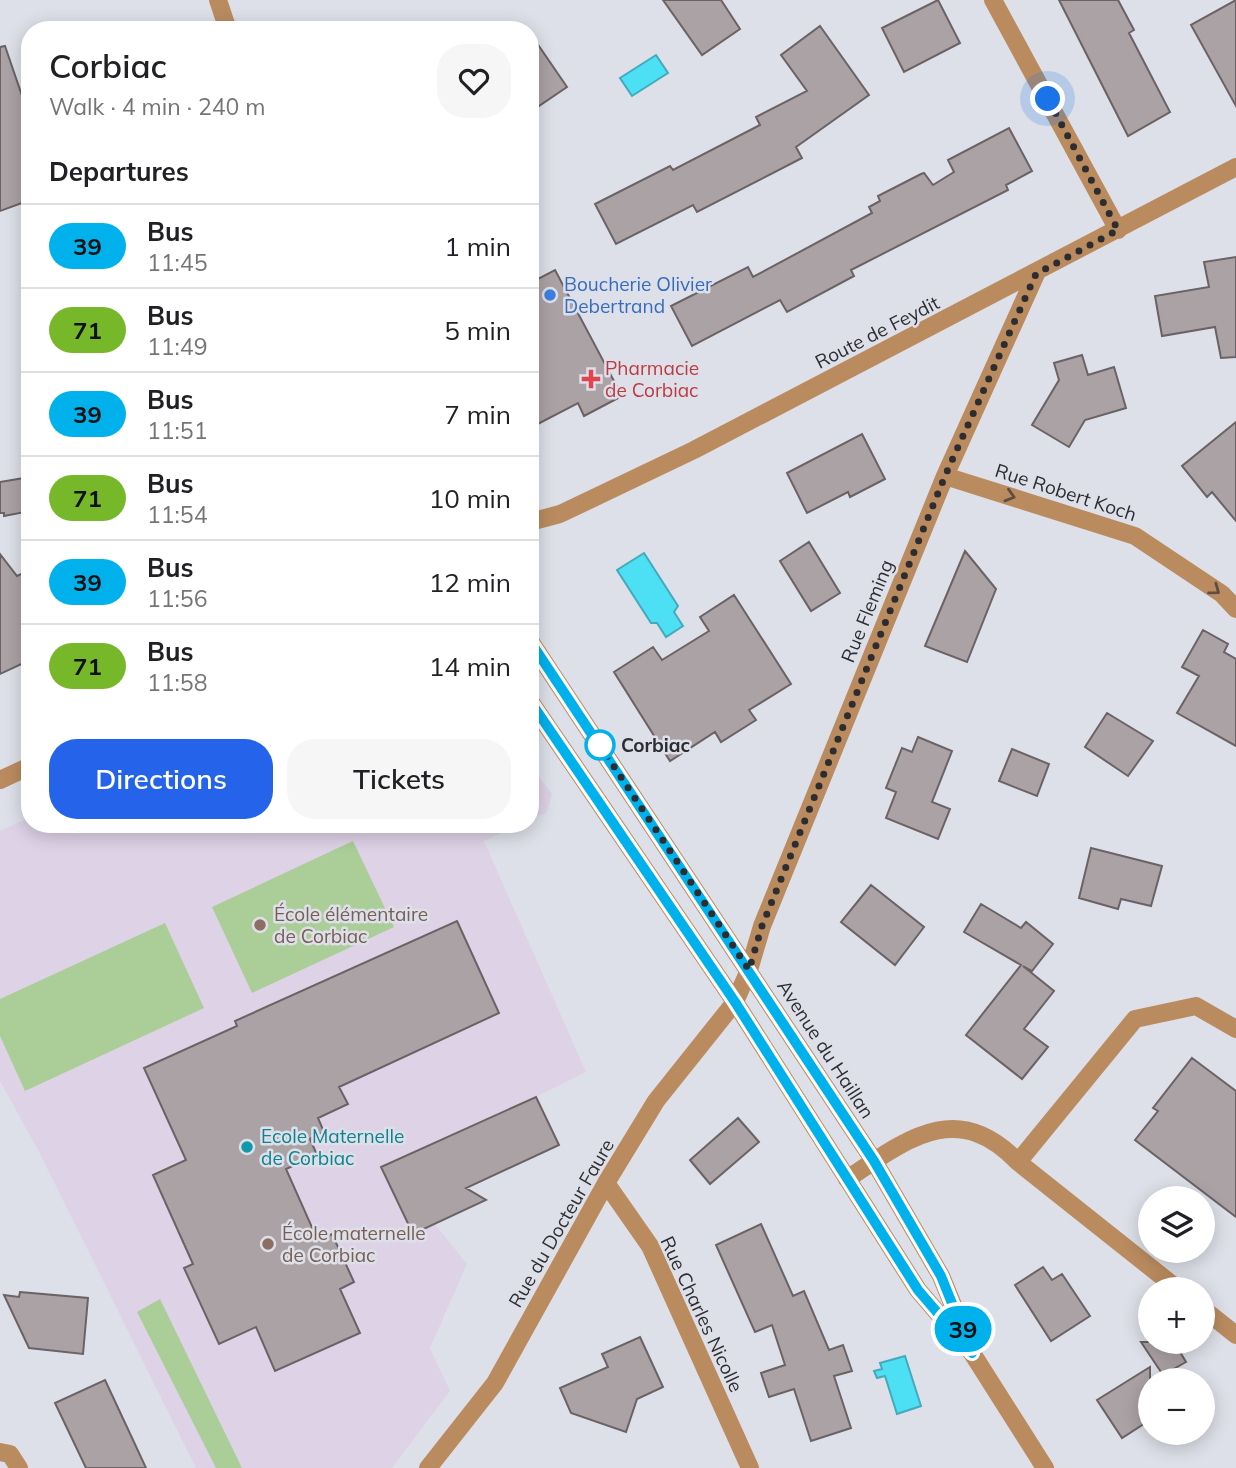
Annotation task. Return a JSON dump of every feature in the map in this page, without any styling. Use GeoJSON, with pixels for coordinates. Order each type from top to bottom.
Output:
{"type":"FeatureCollection","features":[{"type":"Feature","properties":{"kind":"street"},"geometry":{"type":"LineString","coordinates":[[218,0],[225,21]]}},
{"type":"Feature","properties":{"kind":"street"},"geometry":{"type":"LineString","coordinates":[[993,0],[1118,230]]}},
{"type":"Feature","properties":{"kind":"street","name":"Route de Feydit"},"geometry":{"type":"LineString","coordinates":[[539,520],[560,514],[694,450],[1036,274],[1236,167]]}},
{"type":"Feature","properties":{"kind":"street","name":"Rue Fleming"},"geometry":{"type":"LineString","coordinates":[[735,1002],[749,970],[762,926],[945,476],[1036,274]]}},
{"type":"Feature","properties":{"kind":"street","name":"Rue Robert Koch"},"geometry":{"type":"LineString","coordinates":[[945,476],[1135,536],[1222,594],[1236,609]]}},
{"type":"Feature","properties":{"kind":"street","name":"Avenue du Haillan"},"geometry":{"type":"LineString","coordinates":[[539,655],[874,1161],[941,1276],[972,1353]]}},
{"type":"Feature","properties":{"kind":"street","name":"Avenue du Haillan"},"geometry":{"type":"LineString","coordinates":[[539,714],[735,1002],[918,1290],[972,1353],[1045,1468]]}},
{"type":"Feature","properties":{"kind":"street"},"geometry":{"type":"LineString","coordinates":[[0,780],[21,770]]}},
{"type":"Feature","properties":{"kind":"street","name":"Rue du Docteur Faure"},"geometry":{"type":"LineString","coordinates":[[428,1468],[495,1382],[606,1183],[656,1101],[735,1002]]}},
{"type":"Feature","properties":{"kind":"street"},"geometry":{"type":"LineString","coordinates":[[1018,1162],[1135,1019],[1196,1006],[1236,1029]]}},
{"type":"Feature","properties":{"kind":"street"},"geometry":{"type":"LineString","coordinates":[[848,1179],[915,1135],[949,1128],[987,1137],[1004,1147],[1018,1162],[1163,1277]]}},
{"type":"Feature","properties":{"kind":"street","name":"Rue Charles Nicolle"},"geometry":{"type":"LineString","coordinates":[[606,1183],[650,1246],[750,1468]]}},
{"type":"Feature","properties":{"kind":"street"},"geometry":{"type":"LineString","coordinates":[[1215,1318],[1236,1335]]}},
{"type":"Feature","properties":{"kind":"street"},"geometry":{"type":"LineString","coordinates":[[0,1452],[10,1454],[19,1468]]}},
{"type":"Feature","properties":{"kind":"shaded area"},"geometry":{"type":"Polygon","coordinates":[[[539,776],[552,794],[547,812],[539,816],[539,776]]]}},
{"type":"Feature","properties":{"kind":"shaded area"},"geometry":{"type":"Polygon","coordinates":[[[21,821],[21,833],[501,833],[484,841],[586,1072],[536,1097],[559,1145],[459,1191],[466,1209],[435,1224],[467,1264],[430,1348],[450,1391],[392,1468],[196,1468],[39,1152],[0,1081],[0,831],[21,821]]]}},
{"type":"Feature","properties":{"kind":"green space"},"geometry":{"type":"Polygon","coordinates":[[[353,841],[394,927],[252,993],[212,907],[353,841]]]}},
{"type":"Feature","properties":{"kind":"green space"},"geometry":{"type":"Polygon","coordinates":[[[165,923],[204,1008],[25,1091],[0,1036],[0,999],[165,923]]]}},
{"type":"Feature","properties":{"kind":"green space"},"geometry":{"type":"Polygon","coordinates":[[[160,1299],[242,1468],[216,1468],[137,1312],[160,1299]]]}},
{"type":"Feature","properties":{"kind":"water"},"geometry":{"type":"Polygon","coordinates":[[[656,55],[668,73],[632,96],[620,78],[656,55]]]}},
{"type":"Feature","properties":{"kind":"water"},"geometry":{"type":"Polygon","coordinates":[[[644,553],[678,606],[674,612],[683,626],[666,637],[657,623],[651,623],[617,570],[644,553]]]}},
{"type":"Feature","properties":{"kind":"water"},"geometry":{"type":"Polygon","coordinates":[[[905,1356],[921,1406],[897,1414],[885,1376],[877,1378],[874,1371],[882,1369],[880,1363],[905,1356]]]}},
{"type":"Feature","properties":{"kind":"building"},"geometry":{"type":"Polygon","coordinates":[[[663,0],[721,0],[740,29],[702,55],[663,0]]]}},
{"type":"Feature","properties":{"kind":"building"},"geometry":{"type":"Polygon","coordinates":[[[938,0],[960,43],[904,72],[882,28],[938,0]]]}},
{"type":"Feature","properties":{"kind":"building"},"geometry":{"type":"Polygon","coordinates":[[[1059,0],[1118,0],[1134,30],[1129,33],[1170,112],[1128,136],[1059,0]]]}},
{"type":"Feature","properties":{"kind":"building"},"geometry":{"type":"Polygon","coordinates":[[[1236,0],[1236,106],[1191,25],[1236,0]]]}},
{"type":"Feature","properties":{"kind":"building"},"geometry":{"type":"Polygon","coordinates":[[[820,26],[869,95],[796,147],[802,158],[697,212],[693,205],[616,244],[595,204],[670,166],[673,170],[760,125],[756,117],[807,91],[781,55],[820,26]]]}},
{"type":"Feature","properties":{"kind":"building"},"geometry":{"type":"Polygon","coordinates":[[[5,46],[21,93],[21,203],[0,211],[0,47],[5,46]]]}},
{"type":"Feature","properties":{"kind":"building"},"geometry":{"type":"Polygon","coordinates":[[[539,46],[567,87],[539,106],[539,46]]]}},
{"type":"Feature","properties":{"kind":"building"},"geometry":{"type":"Polygon","coordinates":[[[1009,128],[1032,171],[1006,185],[1008,190],[851,270],[854,276],[787,312],[780,300],[692,346],[671,306],[748,267],[753,277],[872,213],[869,207],[880,201],[878,196],[921,174],[924,173],[933,185],[954,172],[948,160],[1009,128]]]}},
{"type":"Feature","properties":{"kind":"building"},"geometry":{"type":"Polygon","coordinates":[[[1236,257],[1236,357],[1221,358],[1215,327],[1162,336],[1155,296],[1209,287],[1204,262],[1236,257]]]}},
{"type":"Feature","properties":{"kind":"building"},"geometry":{"type":"Polygon","coordinates":[[[555,270],[622,396],[584,416],[578,403],[539,423],[539,278],[555,270]]]}},
{"type":"Feature","properties":{"kind":"building"},"geometry":{"type":"Polygon","coordinates":[[[1082,355],[1088,375],[1114,367],[1126,408],[1085,420],[1069,447],[1032,425],[1059,380],[1054,363],[1082,355]]]}},
{"type":"Feature","properties":{"kind":"building"},"geometry":{"type":"Polygon","coordinates":[[[1236,422],[1236,521],[1212,492],[1207,497],[1182,466],[1236,422]]]}},
{"type":"Feature","properties":{"kind":"building"},"geometry":{"type":"Polygon","coordinates":[[[862,434],[885,479],[850,497],[848,492],[807,513],[787,473],[862,434]]]}},
{"type":"Feature","properties":{"kind":"building"},"geometry":{"type":"Polygon","coordinates":[[[21,478],[21,513],[4,516],[4,513],[0,513],[0,482],[21,478]]]}},
{"type":"Feature","properties":{"kind":"building"},"geometry":{"type":"Polygon","coordinates":[[[809,542],[840,593],[811,611],[780,561],[809,542]]]}},
{"type":"Feature","properties":{"kind":"building"},"geometry":{"type":"Polygon","coordinates":[[[965,551],[996,589],[967,662],[925,646],[965,551]]]}},
{"type":"Feature","properties":{"kind":"building"},"geometry":{"type":"Polygon","coordinates":[[[0,554],[17,576],[21,574],[21,664],[0,674],[0,554]]]}},
{"type":"Feature","properties":{"kind":"building"},"geometry":{"type":"Polygon","coordinates":[[[734,595],[791,684],[749,710],[756,720],[721,742],[715,732],[670,761],[614,672],[653,647],[662,660],[709,631],[700,617],[734,595]]]}},
{"type":"Feature","properties":{"kind":"building"},"geometry":{"type":"Polygon","coordinates":[[[1203,630],[1228,644],[1224,652],[1236,659],[1236,746],[1177,713],[1199,676],[1182,667],[1203,630]]]}},
{"type":"Feature","properties":{"kind":"building"},"geometry":{"type":"Polygon","coordinates":[[[1107,713],[1153,741],[1128,776],[1085,747],[1107,713]]]}},
{"type":"Feature","properties":{"kind":"building"},"geometry":{"type":"Polygon","coordinates":[[[918,737],[952,751],[932,802],[950,809],[938,839],[886,818],[896,792],[886,788],[902,748],[912,752],[918,737]]]}},
{"type":"Feature","properties":{"kind":"building"},"geometry":{"type":"Polygon","coordinates":[[[1012,749],[1049,764],[1037,796],[999,781],[1012,749]]]}},
{"type":"Feature","properties":{"kind":"building"},"geometry":{"type":"Polygon","coordinates":[[[1091,848],[1162,866],[1151,906],[1121,899],[1118,909],[1079,898],[1091,848]]]}},
{"type":"Feature","properties":{"kind":"building"},"geometry":{"type":"Polygon","coordinates":[[[871,885],[924,927],[895,965],[841,922],[871,885]]]}},
{"type":"Feature","properties":{"kind":"building"},"geometry":{"type":"Polygon","coordinates":[[[981,904],[1021,928],[1026,922],[1053,944],[1032,971],[1023,966],[1054,991],[1024,1029],[1048,1047],[1022,1079],[966,1035],[1021,965],[964,932],[981,904]]]}},
{"type":"Feature","properties":{"kind":"building","name":"Ecole Maternelle de Corbiac"},"geometry":{"type":"Polygon","coordinates":[[[457,921],[499,1013],[339,1087],[348,1104],[318,1118],[324,1132],[310,1139],[317,1155],[286,1169],[318,1241],[332,1234],[354,1282],[340,1289],[360,1333],[275,1371],[256,1327],[219,1344],[184,1268],[193,1264],[153,1175],[186,1160],[144,1068],[237,1026],[235,1021],[457,921]]]}},
{"type":"Feature","properties":{"kind":"building"},"geometry":{"type":"Polygon","coordinates":[[[1192,1058],[1236,1091],[1236,1217],[1215,1201],[1215,1186],[1195,1186],[1135,1140],[1158,1111],[1153,1108],[1192,1058]]]}},
{"type":"Feature","properties":{"kind":"building"},"geometry":{"type":"Polygon","coordinates":[[[536,1097],[559,1145],[466,1188],[486,1200],[413,1234],[381,1167],[536,1097]]]}},
{"type":"Feature","properties":{"kind":"building"},"geometry":{"type":"Polygon","coordinates":[[[738,1118],[759,1142],[710,1184],[690,1160],[738,1118]]]}},
{"type":"Feature","properties":{"kind":"building"},"geometry":{"type":"Polygon","coordinates":[[[761,1224],[793,1296],[804,1291],[829,1350],[843,1345],[852,1371],[834,1376],[851,1428],[811,1441],[794,1389],[769,1397],[761,1373],[785,1365],[772,1325],[755,1332],[716,1245],[761,1224]]]}},
{"type":"Feature","properties":{"kind":"building"},"geometry":{"type":"Polygon","coordinates":[[[1043,1267],[1052,1280],[1062,1274],[1090,1316],[1051,1341],[1015,1285],[1043,1267]]]}},
{"type":"Feature","properties":{"kind":"building"},"geometry":{"type":"Polygon","coordinates":[[[20,1292],[88,1298],[83,1354],[29,1348],[4,1295],[19,1297],[20,1292]]]}},
{"type":"Feature","properties":{"kind":"building"},"geometry":{"type":"Polygon","coordinates":[[[640,1337],[663,1387],[637,1399],[626,1432],[571,1413],[560,1388],[608,1367],[602,1354],[640,1337]]]}},
{"type":"Feature","properties":{"kind":"building"},"geometry":{"type":"Polygon","coordinates":[[[1149,1354],[1181,1354],[1186,1362],[1175,1368],[1158,1368],[1149,1354]]]}},
{"type":"Feature","properties":{"kind":"building"},"geometry":{"type":"Polygon","coordinates":[[[1138,1374],[1138,1428],[1122,1438],[1097,1400],[1138,1374]]]}},
{"type":"Feature","properties":{"kind":"building"},"geometry":{"type":"Polygon","coordinates":[[[105,1380],[146,1468],[86,1468],[55,1403],[105,1380]]]}},
{"type":"Feature","properties":{"kind":"bus line","name":"39"},"geometry":{"type":"LineString","coordinates":[[539,654],[874,1161],[941,1276],[972,1353],[918,1290],[735,1002],[539,714]]}},
{"type":"Feature","properties":{"kind":"place","name":"Boucherie Olivier Debertrand"},"geometry":{"type":"Point","coordinates":[550,295]}},
{"type":"Feature","properties":{"kind":"place","name":"Pharmacie de Corbiac"},"geometry":{"type":"Point","coordinates":[591,379]}},
{"type":"Feature","properties":{"kind":"place","name":"Corbiac"},"geometry":{"type":"Point","coordinates":[600,745]}},
{"type":"Feature","properties":{"kind":"place","name":"École élémentaire de Corbiac"},"geometry":{"type":"Point","coordinates":[260,925]}},
{"type":"Feature","properties":{"kind":"place","name":"Ecole Maternelle de Corbiac"},"geometry":{"type":"Point","coordinates":[247,1147]}},
{"type":"Feature","properties":{"kind":"place","name":"École maternelle de Corbiac"},"geometry":{"type":"Point","coordinates":[268,1244]}},
{"type":"Feature","properties":{"kind":"route"},"geometry":{"type":"LineString","coordinates":[[600,745],[593,735],[749,970],[762,926],[945,476],[1005,337],[1036,274],[1118,230],[1048,99]]}}]}
